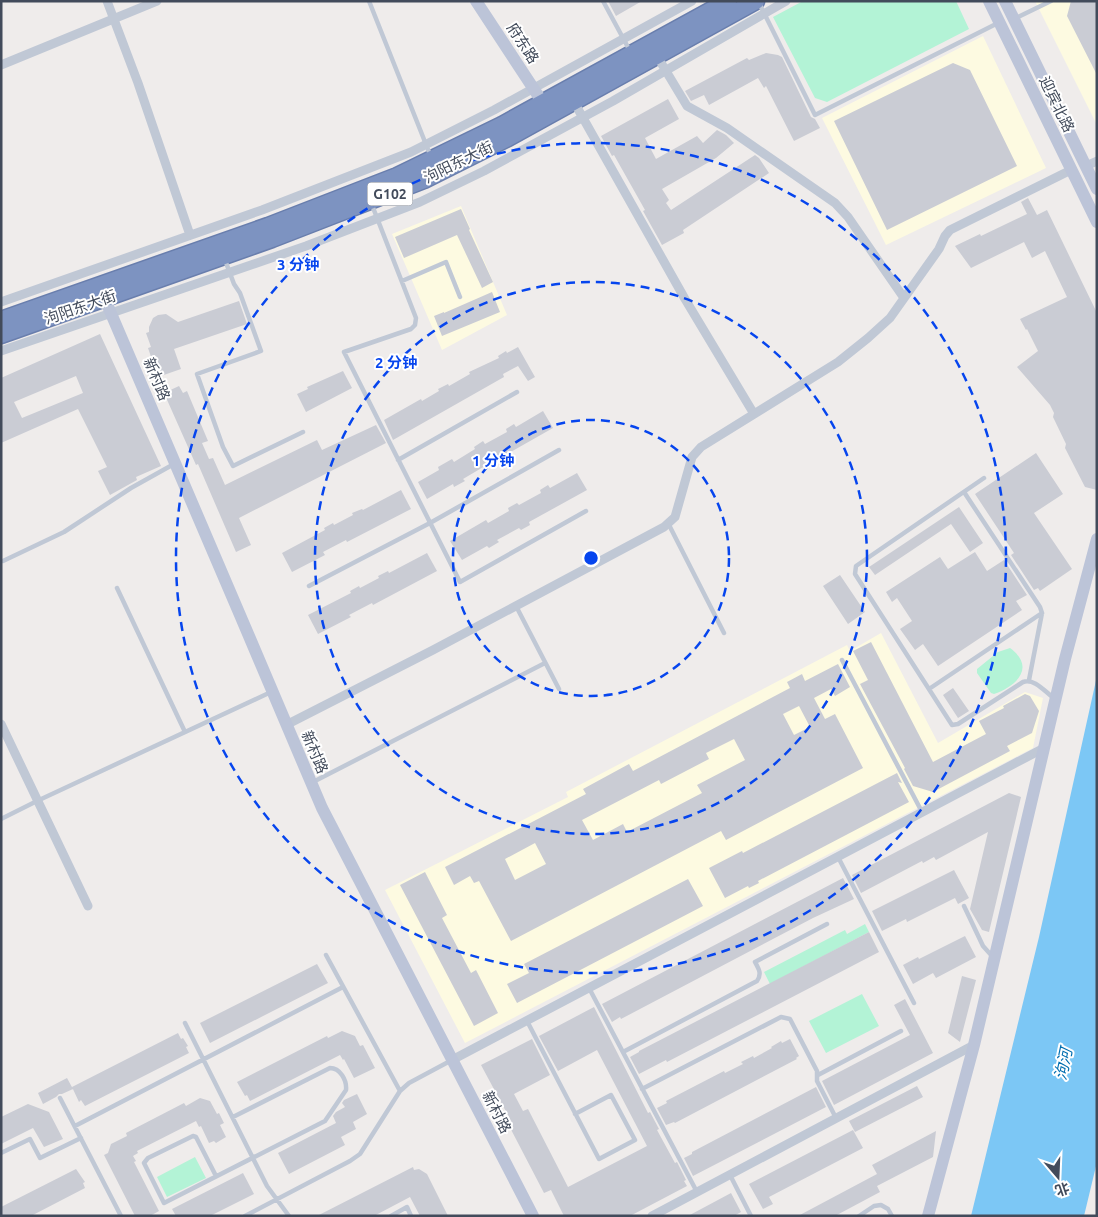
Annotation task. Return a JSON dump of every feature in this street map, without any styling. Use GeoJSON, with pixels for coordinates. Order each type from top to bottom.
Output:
{"type":"FeatureCollection","features":[{"type":"Feature","properties":{"kind":"highway","name":"泃阳东大街"},"geometry":{"type":"LineString","coordinates":[[1,320],[105,299],[268,226],[397,176],[543,103],[728,1]]}},
{"type":"Feature","properties":{"kind":"highway","name":"泃阳东大街"},"geometry":{"type":"LineString","coordinates":[[1,335],[224,256],[409,186],[455,165],[657,56],[759,5]]}},
{"type":"Feature","properties":{"kind":"street"},"geometry":{"type":"LineString","coordinates":[[107,1],[190,236]]}},
{"type":"Feature","properties":{"kind":"street"},"geometry":{"type":"LineString","coordinates":[[2,63],[157,1]]}},
{"type":"Feature","properties":{"kind":"street","name":"府东路"},"geometry":{"type":"LineString","coordinates":[[476,1],[543,103]]}},
{"type":"Feature","properties":{"kind":"street"},"geometry":{"type":"LineString","coordinates":[[1,302],[190,236],[330,184],[426,144],[533,89],[692,1]]}},
{"type":"Feature","properties":{"kind":"street"},"geometry":{"type":"LineString","coordinates":[[1,351],[105,299],[230,272],[306,246],[420,202],[484,171],[666,71],[759,5],[786,1]]}},
{"type":"Feature","properties":{"kind":"street","name":"迎宾北路"},"geometry":{"type":"LineString","coordinates":[[989,1],[1097,222]]}},
{"type":"Feature","properties":{"kind":"street","name":"迎宾北路"},"geometry":{"type":"LineString","coordinates":[[1005,1],[1091,164],[1097,188]]}},
{"type":"Feature","properties":{"kind":"street"},"geometry":{"type":"LineString","coordinates":[[657,56],[687,106],[727,128],[835,202],[848,217],[904,298]]}},
{"type":"Feature","properties":{"kind":"street"},"geometry":{"type":"LineString","coordinates":[[574,102],[685,299],[754,414]]}},
{"type":"Feature","properties":{"kind":"street"},"geometry":{"type":"LineString","coordinates":[[286,724],[433,650],[668,523],[675,517],[692,458],[702,447],[838,362],[890,318],[939,249],[950,230],[1071,170]]}},
{"type":"Feature","properties":{"kind":"street","name":"新村路"},"geometry":{"type":"LineString","coordinates":[[105,299],[329,823],[533,1216]]}},
{"type":"Feature","properties":{"kind":"street"},"geometry":{"type":"LineString","coordinates":[[928,1216],[974,1045],[1044,748],[1097,539]]}},
{"type":"Feature","properties":{"kind":"street"},"geometry":{"type":"LineString","coordinates":[[1,724],[88,906]]}},
{"type":"Feature","properties":{"kind":"street"},"geometry":{"type":"LineString","coordinates":[[452,1060],[1044,748]]}},
{"type":"Feature","properties":{"kind":"street"},"geometry":{"type":"LineString","coordinates":[[652,1216],[974,1045]]}},
{"type":"Feature","properties":{"kind":"lane"},"geometry":{"type":"LineString","coordinates":[[369,1],[432,160]]}},
{"type":"Feature","properties":{"kind":"lane"},"geometry":{"type":"LineString","coordinates":[[602,1],[632,55]]}},
{"type":"Feature","properties":{"kind":"lane"},"geometry":{"type":"LineString","coordinates":[[1014,19],[1050,1]]}},
{"type":"Feature","properties":{"kind":"lane"},"geometry":{"type":"LineString","coordinates":[[759,5],[815,114],[999,22]]}},
{"type":"Feature","properties":{"kind":"lane"},"geometry":{"type":"LineString","coordinates":[[371,201],[416,318],[415,325],[411,329],[344,352],[460,582],[586,511]]}},
{"type":"Feature","properties":{"kind":"lane"},"geometry":{"type":"LineString","coordinates":[[224,256],[261,351],[197,374],[223,447],[233,466],[303,432]]}},
{"type":"Feature","properties":{"kind":"lane"},"geometry":{"type":"LineString","coordinates":[[402,281],[446,262],[460,297]]}},
{"type":"Feature","properties":{"kind":"lane"},"geometry":{"type":"LineString","coordinates":[[398,460],[517,392]]}},
{"type":"Feature","properties":{"kind":"lane"},"geometry":{"type":"LineString","coordinates":[[309,586],[430,523],[559,450]]}},
{"type":"Feature","properties":{"kind":"lane"},"geometry":{"type":"LineString","coordinates":[[3,561],[64,532],[131,488],[175,463]]}},
{"type":"Feature","properties":{"kind":"lane"},"geometry":{"type":"LineString","coordinates":[[984,478],[856,566],[855,574],[952,725],[958,724],[1029,680],[1056,700]]}},
{"type":"Feature","properties":{"kind":"lane"},"geometry":{"type":"LineString","coordinates":[[964,492],[1040,607],[1042,613],[1029,680]]}},
{"type":"Feature","properties":{"kind":"lane"},"geometry":{"type":"LineString","coordinates":[[668,523],[724,633]]}},
{"type":"Feature","properties":{"kind":"lane"},"geometry":{"type":"LineString","coordinates":[[117,588],[185,732]]}},
{"type":"Feature","properties":{"kind":"lane"},"geometry":{"type":"LineString","coordinates":[[516,606],[559,689]]}},
{"type":"Feature","properties":{"kind":"lane"},"geometry":{"type":"LineString","coordinates":[[929,689],[1042,613]]}},
{"type":"Feature","properties":{"kind":"lane"},"geometry":{"type":"LineString","coordinates":[[842,660],[922,812]]}},
{"type":"Feature","properties":{"kind":"lane"},"geometry":{"type":"LineString","coordinates":[[311,783],[546,663]]}},
{"type":"Feature","properties":{"kind":"lane"},"geometry":{"type":"LineString","coordinates":[[1,819],[272,691]]}},
{"type":"Feature","properties":{"kind":"lane"},"geometry":{"type":"LineString","coordinates":[[838,857],[914,1003]]}},
{"type":"Feature","properties":{"kind":"lane"},"geometry":{"type":"LineString","coordinates":[[964,906],[983,946],[994,959]]}},
{"type":"Feature","properties":{"kind":"lane"},"geometry":{"type":"LineString","coordinates":[[623,1052],[757,981],[760,977],[755,962],[827,924]]}},
{"type":"Feature","properties":{"kind":"lane"},"geometry":{"type":"LineString","coordinates":[[326,955],[400,1091]]}},
{"type":"Feature","properties":{"kind":"lane"},"geometry":{"type":"LineString","coordinates":[[74,1126],[343,987]]}},
{"type":"Feature","properties":{"kind":"lane"},"geometry":{"type":"LineString","coordinates":[[589,988],[697,1192]]}},
{"type":"Feature","properties":{"kind":"lane"},"geometry":{"type":"LineString","coordinates":[[642,1090],[781,1017],[790,1019],[817,1071],[817,1081],[836,1118]]}},
{"type":"Feature","properties":{"kind":"lane"},"geometry":{"type":"LineString","coordinates":[[526,1020],[575,1114],[600,1159],[635,1140],[611,1094],[575,1114]]}},
{"type":"Feature","properties":{"kind":"lane"},"geometry":{"type":"LineString","coordinates":[[185,1023],[267,1186],[289,1216]]}},
{"type":"Feature","properties":{"kind":"lane"},"geometry":{"type":"LineString","coordinates":[[818,1075],[901,1030]]}},
{"type":"Feature","properties":{"kind":"lane"},"geometry":{"type":"LineString","coordinates":[[245,1216],[360,1154],[400,1091],[409,1083],[452,1060]]}},
{"type":"Feature","properties":{"kind":"lane"},"geometry":{"type":"LineString","coordinates":[[216,1176],[196,1137],[193,1136],[148,1158],[144,1162],[164,1203],[325,1121],[346,1090],[346,1085],[339,1071],[335,1068],[330,1068],[233,1117]]}},
{"type":"Feature","properties":{"kind":"lane"},"geometry":{"type":"LineString","coordinates":[[60,1098],[121,1216]]}},
{"type":"Feature","properties":{"kind":"lane"},"geometry":{"type":"LineString","coordinates":[[1,1154],[30,1139],[40,1158],[81,1138]]}},
{"type":"Feature","properties":{"kind":"lane"},"geometry":{"type":"LineString","coordinates":[[730,1174],[751,1216]]}},
{"type":"Feature","properties":{"kind":"lane"},"geometry":{"type":"LineString","coordinates":[[859,1216],[874,1206],[881,1205],[888,1209],[892,1216]]}},
{"type":"Feature","properties":{"kind":"lane"},"geometry":{"type":"LineString","coordinates":[[391,1216],[407,1208],[411,1216]]}},
{"type":"Feature","properties":{"kind":"shaded area"},"geometry":{"type":"Polygon","coordinates":[[[1035,1],[1097,1],[1097,125],[1035,1]]]}},
{"type":"Feature","properties":{"kind":"shaded area"},"geometry":{"type":"Polygon","coordinates":[[[983,36],[1046,168],[886,245],[822,118],[983,36]]]}},
{"type":"Feature","properties":{"kind":"shaded area"},"geometry":{"type":"Polygon","coordinates":[[[461,206],[507,315],[442,350],[392,234],[461,206]]]}},
{"type":"Feature","properties":{"kind":"shaded area"},"geometry":{"type":"Polygon","coordinates":[[[881,633],[938,743],[1025,692],[1043,698],[1033,748],[465,1043],[385,890],[568,797],[566,792],[847,645],[850,651],[881,633]]]}},
{"type":"Feature","properties":{"kind":"green space"},"geometry":{"type":"Polygon","coordinates":[[[803,1],[956,1],[969,29],[827,102],[815,98],[773,17],[803,1]]]}},
{"type":"Feature","properties":{"kind":"green space"},"geometry":{"type":"Polygon","coordinates":[[[1010,648],[1018,655],[1022,662],[1020,675],[1016,681],[1002,691],[994,694],[991,693],[977,673],[977,669],[998,652],[1010,648]]]}},
{"type":"Feature","properties":{"kind":"green space"},"geometry":{"type":"Polygon","coordinates":[[[865,924],[869,932],[770,984],[764,972],[845,930],[847,934],[865,924]]]}},
{"type":"Feature","properties":{"kind":"green space"},"geometry":{"type":"Polygon","coordinates":[[[862,994],[879,1026],[826,1053],[809,1021],[862,994]]]}},
{"type":"Feature","properties":{"kind":"green space"},"geometry":{"type":"Polygon","coordinates":[[[195,1157],[206,1178],[167,1197],[157,1177],[195,1157]]]}},
{"type":"Feature","properties":{"kind":"water","name":"泃河"},"geometry":{"type":"Polygon","coordinates":[[[1097,676],[1097,1162],[1084,1216],[971,1216],[1039,937],[1097,676]]]}},
{"type":"Feature","properties":{"kind":"building"},"geometry":{"type":"Polygon","coordinates":[[[608,1],[642,1],[616,16],[608,1]]]}},
{"type":"Feature","properties":{"kind":"building"},"geometry":{"type":"Polygon","coordinates":[[[1071,1],[1097,1],[1097,75],[1067,16],[1071,1]]]}},
{"type":"Feature","properties":{"kind":"building"},"geometry":{"type":"Polygon","coordinates":[[[766,53],[782,57],[811,117],[815,119],[820,128],[794,141],[766,86],[764,88],[758,78],[709,105],[704,95],[691,101],[685,91],[747,58],[749,60],[766,53]]]}},
{"type":"Feature","properties":{"kind":"building"},"geometry":{"type":"Polygon","coordinates":[[[953,63],[970,70],[1017,166],[887,230],[834,121],[953,63]]]}},
{"type":"Feature","properties":{"kind":"building"},"geometry":{"type":"Polygon","coordinates":[[[668,99],[679,119],[645,138],[656,159],[697,136],[703,143],[717,130],[734,143],[716,158],[662,189],[669,200],[666,203],[671,210],[755,155],[769,173],[683,230],[684,233],[662,245],[643,211],[645,210],[601,136],[668,99]]]}},
{"type":"Feature","properties":{"kind":"building"},"geometry":{"type":"Polygon","coordinates":[[[1028,198],[1037,215],[1047,210],[1097,313],[1097,490],[1085,487],[1065,448],[1066,444],[1053,417],[1054,413],[1050,405],[1017,367],[1038,351],[1020,319],[1067,297],[1045,251],[1032,258],[1024,242],[971,268],[955,246],[1027,214],[1021,202],[1028,198]]]}},
{"type":"Feature","properties":{"kind":"building"},"geometry":{"type":"Polygon","coordinates":[[[461,209],[493,282],[482,288],[457,235],[404,258],[395,237],[461,209]]]}},
{"type":"Feature","properties":{"kind":"building"},"geometry":{"type":"Polygon","coordinates":[[[492,292],[500,312],[442,336],[434,316],[492,292]]]}},
{"type":"Feature","properties":{"kind":"building"},"geometry":{"type":"Polygon","coordinates":[[[239,301],[247,324],[174,349],[181,369],[158,377],[148,348],[151,347],[146,333],[149,332],[153,318],[166,314],[178,322],[239,301]]]}},
{"type":"Feature","properties":{"kind":"building"},"geometry":{"type":"Polygon","coordinates":[[[100,334],[161,466],[136,477],[137,480],[110,495],[98,471],[107,467],[78,409],[1,443],[1,378],[100,334]],[[76,376],[14,402],[22,418],[83,393],[76,376]]]}},
{"type":"Feature","properties":{"kind":"building"},"geometry":{"type":"Polygon","coordinates":[[[518,347],[535,377],[528,381],[518,366],[503,374],[504,377],[393,440],[384,420],[421,399],[422,401],[439,391],[438,389],[448,384],[449,386],[470,374],[469,372],[499,358],[498,356],[506,351],[507,353],[518,347]]]}},
{"type":"Feature","properties":{"kind":"building"},"geometry":{"type":"Polygon","coordinates":[[[343,371],[352,388],[306,412],[297,394],[308,389],[307,387],[343,371]]]}},
{"type":"Feature","properties":{"kind":"building"},"geometry":{"type":"Polygon","coordinates":[[[179,386],[183,393],[187,391],[208,441],[202,443],[209,459],[213,458],[225,485],[317,440],[322,450],[376,425],[386,443],[239,518],[251,545],[236,552],[198,464],[196,465],[164,393],[179,386]]]}},
{"type":"Feature","properties":{"kind":"building"},"geometry":{"type":"Polygon","coordinates":[[[543,411],[553,428],[495,461],[496,463],[487,469],[485,466],[463,479],[465,481],[454,487],[453,484],[427,499],[418,482],[439,470],[438,467],[452,459],[454,462],[475,449],[474,447],[483,441],[485,444],[507,432],[506,429],[514,424],[516,427],[543,411]]]}},
{"type":"Feature","properties":{"kind":"building"},"geometry":{"type":"Polygon","coordinates":[[[1036,453],[1063,494],[1034,513],[1072,569],[1040,591],[1038,588],[1034,590],[1011,555],[1014,553],[975,494],[1036,453]]]}},
{"type":"Feature","properties":{"kind":"building"},"geometry":{"type":"Polygon","coordinates":[[[577,473],[587,490],[529,522],[530,525],[521,530],[519,528],[497,540],[499,542],[489,548],[487,546],[462,560],[450,541],[486,520],[488,523],[509,511],[508,508],[517,503],[519,505],[541,493],[540,490],[548,485],[550,488],[577,473]]]}},
{"type":"Feature","properties":{"kind":"building"},"geometry":{"type":"Polygon","coordinates":[[[401,490],[411,509],[347,542],[346,540],[323,552],[325,555],[292,572],[282,553],[325,530],[324,528],[333,523],[334,525],[353,515],[352,513],[363,510],[401,490]]]}},
{"type":"Feature","properties":{"kind":"building"},"geometry":{"type":"Polygon","coordinates":[[[959,507],[983,543],[970,552],[951,524],[875,575],[869,567],[959,507]]]}},
{"type":"Feature","properties":{"kind":"building"},"geometry":{"type":"Polygon","coordinates":[[[975,552],[987,571],[1004,560],[1027,595],[1016,601],[1022,610],[938,666],[923,644],[915,650],[900,629],[912,621],[897,598],[892,602],[886,592],[940,557],[948,569],[975,552]]]}},
{"type":"Feature","properties":{"kind":"building"},"geometry":{"type":"Polygon","coordinates":[[[427,553],[437,571],[373,605],[372,603],[349,615],[351,617],[318,634],[308,615],[351,593],[350,591],[359,586],[360,588],[379,578],[378,576],[388,571],[389,573],[427,553]]]}},
{"type":"Feature","properties":{"kind":"building"},"geometry":{"type":"Polygon","coordinates":[[[840,575],[865,612],[848,624],[823,586],[840,575]]]}},
{"type":"Feature","properties":{"kind":"building"},"geometry":{"type":"Polygon","coordinates":[[[871,642],[933,762],[986,734],[979,721],[1025,694],[1030,696],[1039,711],[1032,733],[1007,746],[1010,751],[933,792],[913,786],[860,684],[868,680],[853,651],[871,642]]]}},
{"type":"Feature","properties":{"kind":"building"},"geometry":{"type":"Polygon","coordinates":[[[838,664],[850,687],[835,696],[831,689],[814,698],[825,719],[835,714],[863,768],[726,840],[721,831],[511,941],[479,881],[474,883],[470,876],[454,885],[445,867],[586,794],[583,789],[629,764],[633,771],[790,688],[787,682],[802,674],[805,681],[838,664]],[[799,706],[783,714],[794,735],[810,727],[799,706]],[[734,739],[706,753],[709,759],[661,784],[659,780],[582,820],[593,840],[623,824],[627,832],[702,793],[697,785],[745,760],[734,739]],[[535,843],[505,859],[515,880],[546,864],[535,843]]]}},
{"type":"Feature","properties":{"kind":"building"},"geometry":{"type":"Polygon","coordinates":[[[953,688],[969,711],[958,718],[943,695],[953,688]]]}},
{"type":"Feature","properties":{"kind":"building"},"geometry":{"type":"Polygon","coordinates":[[[897,773],[902,783],[898,782],[909,802],[758,881],[759,883],[749,888],[748,886],[725,898],[709,868],[742,851],[743,853],[897,773]]]}},
{"type":"Feature","properties":{"kind":"building"},"geometry":{"type":"Polygon","coordinates":[[[1009,793],[1021,797],[989,932],[982,930],[970,909],[988,832],[936,860],[934,857],[923,863],[922,861],[861,893],[852,875],[1009,793]]]}},
{"type":"Feature","properties":{"kind":"building"},"geometry":{"type":"Polygon","coordinates":[[[954,870],[969,898],[958,904],[955,898],[907,922],[906,919],[882,931],[872,911],[954,870]]]}},
{"type":"Feature","properties":{"kind":"building"},"geometry":{"type":"Polygon","coordinates":[[[425,872],[447,915],[442,918],[471,973],[476,970],[498,1013],[474,1026],[400,885],[425,872]]]}},
{"type":"Feature","properties":{"kind":"building"},"geometry":{"type":"Polygon","coordinates":[[[843,878],[854,899],[813,918],[612,1022],[602,1004],[843,878]]]}},
{"type":"Feature","properties":{"kind":"building"},"geometry":{"type":"Polygon","coordinates":[[[688,879],[703,906],[517,1003],[507,984],[529,973],[524,964],[688,879]]]}},
{"type":"Feature","properties":{"kind":"building"},"geometry":{"type":"Polygon","coordinates":[[[869,932],[879,952],[667,1062],[666,1060],[639,1074],[630,1057],[639,1051],[869,932]]]}},
{"type":"Feature","properties":{"kind":"building"},"geometry":{"type":"Polygon","coordinates":[[[965,936],[976,957],[936,978],[933,973],[913,984],[903,965],[965,936]]]}},
{"type":"Feature","properties":{"kind":"building"},"geometry":{"type":"Polygon","coordinates":[[[317,964],[328,983],[210,1043],[200,1023],[317,964]]]}},
{"type":"Feature","properties":{"kind":"building"},"geometry":{"type":"Polygon","coordinates":[[[962,976],[976,980],[960,1042],[948,1033],[962,976]]]}},
{"type":"Feature","properties":{"kind":"building"},"geometry":{"type":"Polygon","coordinates":[[[905,999],[933,1053],[834,1105],[822,1081],[910,1035],[894,1005],[905,999]]]}},
{"type":"Feature","properties":{"kind":"building"},"geometry":{"type":"Polygon","coordinates":[[[594,1007],[648,1113],[650,1112],[659,1129],[657,1130],[686,1180],[684,1181],[687,1186],[630,1216],[564,1216],[551,1190],[544,1193],[506,1120],[510,1119],[481,1065],[532,1039],[550,1075],[514,1094],[523,1111],[528,1109],[568,1187],[647,1146],[597,1050],[558,1071],[539,1036],[594,1007]]]}},
{"type":"Feature","properties":{"kind":"building"},"geometry":{"type":"Polygon","coordinates":[[[342,1031],[355,1036],[360,1046],[363,1045],[375,1068],[354,1078],[340,1055],[250,1101],[247,1095],[245,1096],[237,1082],[327,1036],[328,1038],[342,1031]]]}},
{"type":"Feature","properties":{"kind":"building"},"geometry":{"type":"Polygon","coordinates":[[[178,1033],[188,1046],[186,1047],[189,1053],[85,1106],[81,1100],[79,1102],[72,1087],[178,1033]]]}},
{"type":"Feature","properties":{"kind":"building"},"geometry":{"type":"Polygon","coordinates":[[[790,1039],[799,1056],[797,1059],[675,1123],[666,1125],[657,1108],[667,1103],[666,1101],[724,1071],[725,1073],[743,1064],[741,1062],[753,1056],[754,1058],[781,1041],[782,1043],[790,1039]]]}},
{"type":"Feature","properties":{"kind":"building"},"geometry":{"type":"Polygon","coordinates":[[[67,1078],[73,1089],[59,1094],[43,1104],[38,1093],[67,1078]]]}},
{"type":"Feature","properties":{"kind":"building"},"geometry":{"type":"Polygon","coordinates":[[[917,1086],[923,1097],[855,1132],[849,1121],[917,1086]]]}},
{"type":"Feature","properties":{"kind":"building"},"geometry":{"type":"Polygon","coordinates":[[[816,1087],[826,1107],[693,1176],[684,1158],[692,1154],[692,1152],[816,1087]]]}},
{"type":"Feature","properties":{"kind":"building"},"geometry":{"type":"Polygon","coordinates":[[[357,1094],[367,1114],[353,1122],[356,1129],[341,1137],[345,1145],[289,1174],[278,1153],[336,1123],[333,1116],[345,1107],[342,1103],[344,1100],[357,1094]]]}},
{"type":"Feature","properties":{"kind":"building"},"geometry":{"type":"Polygon","coordinates":[[[200,1098],[210,1101],[217,1114],[219,1113],[224,1123],[220,1125],[226,1137],[216,1143],[214,1141],[209,1143],[201,1126],[199,1127],[196,1121],[137,1151],[138,1153],[133,1156],[136,1161],[134,1162],[159,1211],[150,1216],[135,1216],[104,1155],[108,1153],[111,1144],[127,1136],[126,1133],[184,1103],[186,1106],[200,1098]]]}},
{"type":"Feature","properties":{"kind":"building"},"geometry":{"type":"Polygon","coordinates":[[[28,1104],[49,1112],[63,1139],[44,1147],[33,1128],[1,1144],[1,1117],[28,1104]]]}},
{"type":"Feature","properties":{"kind":"building"},"geometry":{"type":"Polygon","coordinates":[[[853,1130],[863,1148],[769,1197],[773,1204],[763,1209],[749,1184],[853,1130]]]}},
{"type":"Feature","properties":{"kind":"building"},"geometry":{"type":"Polygon","coordinates":[[[936,1131],[933,1157],[877,1186],[880,1192],[835,1216],[798,1216],[877,1174],[872,1165],[936,1131]]]}},
{"type":"Feature","properties":{"kind":"building"},"geometry":{"type":"Polygon","coordinates":[[[413,1167],[414,1170],[419,1169],[427,1174],[448,1216],[420,1216],[410,1197],[374,1216],[317,1216],[413,1167]]]}},
{"type":"Feature","properties":{"kind":"building"},"geometry":{"type":"Polygon","coordinates":[[[76,1169],[85,1182],[83,1183],[85,1188],[31,1216],[1,1216],[1,1207],[76,1169]]]}},
{"type":"Feature","properties":{"kind":"building"},"geometry":{"type":"Polygon","coordinates":[[[243,1173],[254,1194],[210,1216],[176,1216],[172,1209],[243,1173]]]}},
{"type":"Feature","properties":{"kind":"building"},"geometry":{"type":"Polygon","coordinates":[[[731,1193],[741,1212],[734,1216],[688,1216],[731,1193]]]}}]}
